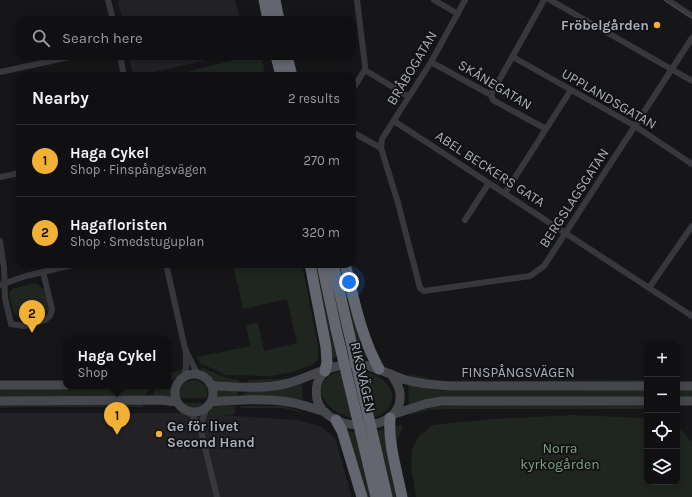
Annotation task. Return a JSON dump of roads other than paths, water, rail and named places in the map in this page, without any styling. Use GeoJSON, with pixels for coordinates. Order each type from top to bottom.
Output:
{"type":"FeatureCollection","features":[{"type":"Feature","properties":{"kind":"highway"},"geometry":{"type":"LineString","coordinates":[[264,0],[267,16]]}},
{"type":"Feature","properties":{"kind":"highway"},"geometry":{"type":"LineString","coordinates":[[275,0],[279,16]]}},
{"type":"Feature","properties":{"kind":"highway"},"geometry":{"type":"LineString","coordinates":[[277,60],[280,72]]}},
{"type":"Feature","properties":{"kind":"highway"},"geometry":{"type":"LineString","coordinates":[[288,60],[291,72]]}},
{"type":"Feature","properties":{"kind":"highway"},"geometry":{"type":"LineString","coordinates":[[311,268],[329,369]]}},
{"type":"Feature","properties":{"kind":"highway","name":"RIKSVÄGEN"},"geometry":{"type":"LineString","coordinates":[[323,268],[376,497]]}},
{"type":"Feature","properties":{"kind":"highway","name":"RIKSVÄGEN"},"geometry":{"type":"LineString","coordinates":[[334,268],[387,497]]}},
{"type":"Feature","properties":{"kind":"highway"},"geometry":{"type":"LineString","coordinates":[[345,268],[366,340],[376,368]]}},
{"type":"Feature","properties":{"kind":"highway"},"geometry":{"type":"LineString","coordinates":[[389,418],[389,431],[402,497]]}},
{"type":"Feature","properties":{"kind":"highway"},"geometry":{"type":"LineString","coordinates":[[341,422],[342,431],[362,497]]}},
{"type":"Feature","properties":{"kind":"main road"},"geometry":{"type":"LineString","coordinates":[[349,364],[362,364],[376,368],[391,374],[397,384],[400,394],[399,404],[389,418],[365,425],[341,422],[325,412],[277,400],[238,400],[209,405],[196,413],[180,407],[175,397],[176,382],[189,375],[196,374],[218,386],[274,386],[292,382],[329,369],[349,364]]}},
{"type":"Feature","properties":{"kind":"main road"},"geometry":{"type":"LineString","coordinates":[[325,412],[318,402],[316,393],[319,377],[329,369]]}},
{"type":"Feature","properties":{"kind":"main road","name":"FINSPÅNGSVÄGEN"},"geometry":{"type":"LineString","coordinates":[[391,374],[425,384],[448,386],[644,386]]}},
{"type":"Feature","properties":{"kind":"main road"},"geometry":{"type":"LineString","coordinates":[[208,381],[212,389],[209,405]]}},
{"type":"Feature","properties":{"kind":"main road"},"geometry":{"type":"LineString","coordinates":[[0,385],[63,385]]}},
{"type":"Feature","properties":{"kind":"main road"},"geometry":{"type":"LineString","coordinates":[[680,386],[692,386]]}},
{"type":"Feature","properties":{"kind":"main road"},"geometry":{"type":"LineString","coordinates":[[0,401],[161,400],[177,402]]}},
{"type":"Feature","properties":{"kind":"main road","name":"FINSPÅNGSVÄGEN"},"geometry":{"type":"LineString","coordinates":[[389,418],[424,404],[442,401],[644,401]]}},
{"type":"Feature","properties":{"kind":"main road"},"geometry":{"type":"LineString","coordinates":[[680,401],[692,401]]}},
{"type":"Feature","properties":{"kind":"street"},"geometry":{"type":"LineString","coordinates":[[108,0],[112,16]]}},
{"type":"Feature","properties":{"kind":"street"},"geometry":{"type":"LineString","coordinates":[[356,84],[365,70],[357,0]]}},
{"type":"Feature","properties":{"kind":"street"},"geometry":{"type":"LineString","coordinates":[[434,0],[458,14]]}},
{"type":"Feature","properties":{"kind":"street","name":"BRÅBOGATAN"},"geometry":{"type":"LineString","coordinates":[[381,148],[382,139],[431,62],[465,0]]}},
{"type":"Feature","properties":{"kind":"street"},"geometry":{"type":"LineString","coordinates":[[491,95],[544,0]]}},
{"type":"Feature","properties":{"kind":"street"},"geometry":{"type":"LineString","coordinates":[[550,0],[692,81]]}},
{"type":"Feature","properties":{"kind":"street"},"geometry":{"type":"LineString","coordinates":[[668,0],[692,16]]}},
{"type":"Feature","properties":{"kind":"street","name":"BERGSLAGSGATAN"},"geometry":{"type":"LineString","coordinates":[[381,148],[398,203],[420,288],[424,291],[530,276],[544,266],[692,38]]}},
{"type":"Feature","properties":{"kind":"street","name":"UPPLANDSGATAN"},"geometry":{"type":"LineString","coordinates":[[513,57],[635,126],[692,164]]}},
{"type":"Feature","properties":{"kind":"street"},"geometry":{"type":"LineString","coordinates":[[0,72],[56,60]]}},
{"type":"Feature","properties":{"kind":"street"},"geometry":{"type":"LineString","coordinates":[[121,60],[123,72]]}},
{"type":"Feature","properties":{"kind":"street","name":"SKÅNEGATAN"},"geometry":{"type":"LineString","coordinates":[[431,62],[491,95],[493,100],[546,129]]}},
{"type":"Feature","properties":{"kind":"street"},"geometry":{"type":"LineString","coordinates":[[365,70],[409,97]]}},
{"type":"Feature","properties":{"kind":"street"},"geometry":{"type":"LineString","coordinates":[[505,193],[571,90]]}},
{"type":"Feature","properties":{"kind":"street","name":"ABEL BECKERS GATA"},"geometry":{"type":"LineString","coordinates":[[394,122],[489,182],[692,316]]}},
{"type":"Feature","properties":{"kind":"street"},"geometry":{"type":"LineString","coordinates":[[356,134],[381,148]]}},
{"type":"Feature","properties":{"kind":"street"},"geometry":{"type":"LineString","coordinates":[[0,178],[16,174]]}},
{"type":"Feature","properties":{"kind":"street"},"geometry":{"type":"LineString","coordinates":[[465,220],[489,182]]}},
{"type":"Feature","properties":{"kind":"street"},"geometry":{"type":"LineString","coordinates":[[649,288],[692,226]]}},
{"type":"Feature","properties":{"kind":"street"},"geometry":{"type":"LineString","coordinates":[[0,241],[4,268],[2,284],[11,324],[24,326],[45,320],[50,316],[52,309],[43,272]]}},
{"type":"Feature","properties":{"kind":"street"},"geometry":{"type":"LineString","coordinates":[[2,284],[60,268]]}},
{"type":"Feature","properties":{"kind":"street"},"geometry":{"type":"LineString","coordinates":[[167,268],[184,348],[186,368],[176,382]]}},
{"type":"Feature","properties":{"kind":"street"},"geometry":{"type":"LineString","coordinates":[[184,348],[196,371],[208,381]]}},
{"type":"Feature","properties":{"kind":"street"},"geometry":{"type":"LineString","coordinates":[[200,427],[209,405]]}},
{"type":"Feature","properties":{"kind":"street"},"geometry":{"type":"LineString","coordinates":[[190,412],[200,427],[217,497]]}},
{"type":"Feature","properties":{"kind":"tram line"},"geometry":{"type":"LineString","coordinates":[[664,0],[692,18]]}},
{"type":"Feature","properties":{"kind":"place","name":"Fröbelgården"},"geometry":{"type":"Point","coordinates":[657,25]}},
{"type":"Feature","properties":{"kind":"place","name":"Hagafloristen"},"geometry":{"type":"Point","coordinates":[32,333]}},
{"type":"Feature","properties":{"kind":"place","name":"Ge för livet Second Hand"},"geometry":{"type":"Point","coordinates":[159,434]}},
{"type":"Feature","properties":{"kind":"place","name":"Haga Cykel"},"geometry":{"type":"Point","coordinates":[117,435]}},
{"type":"Feature","properties":{"kind":"park label","name":"Norra kyrkogården"},"geometry":{"type":"Point","coordinates":[560,456]}}]}
